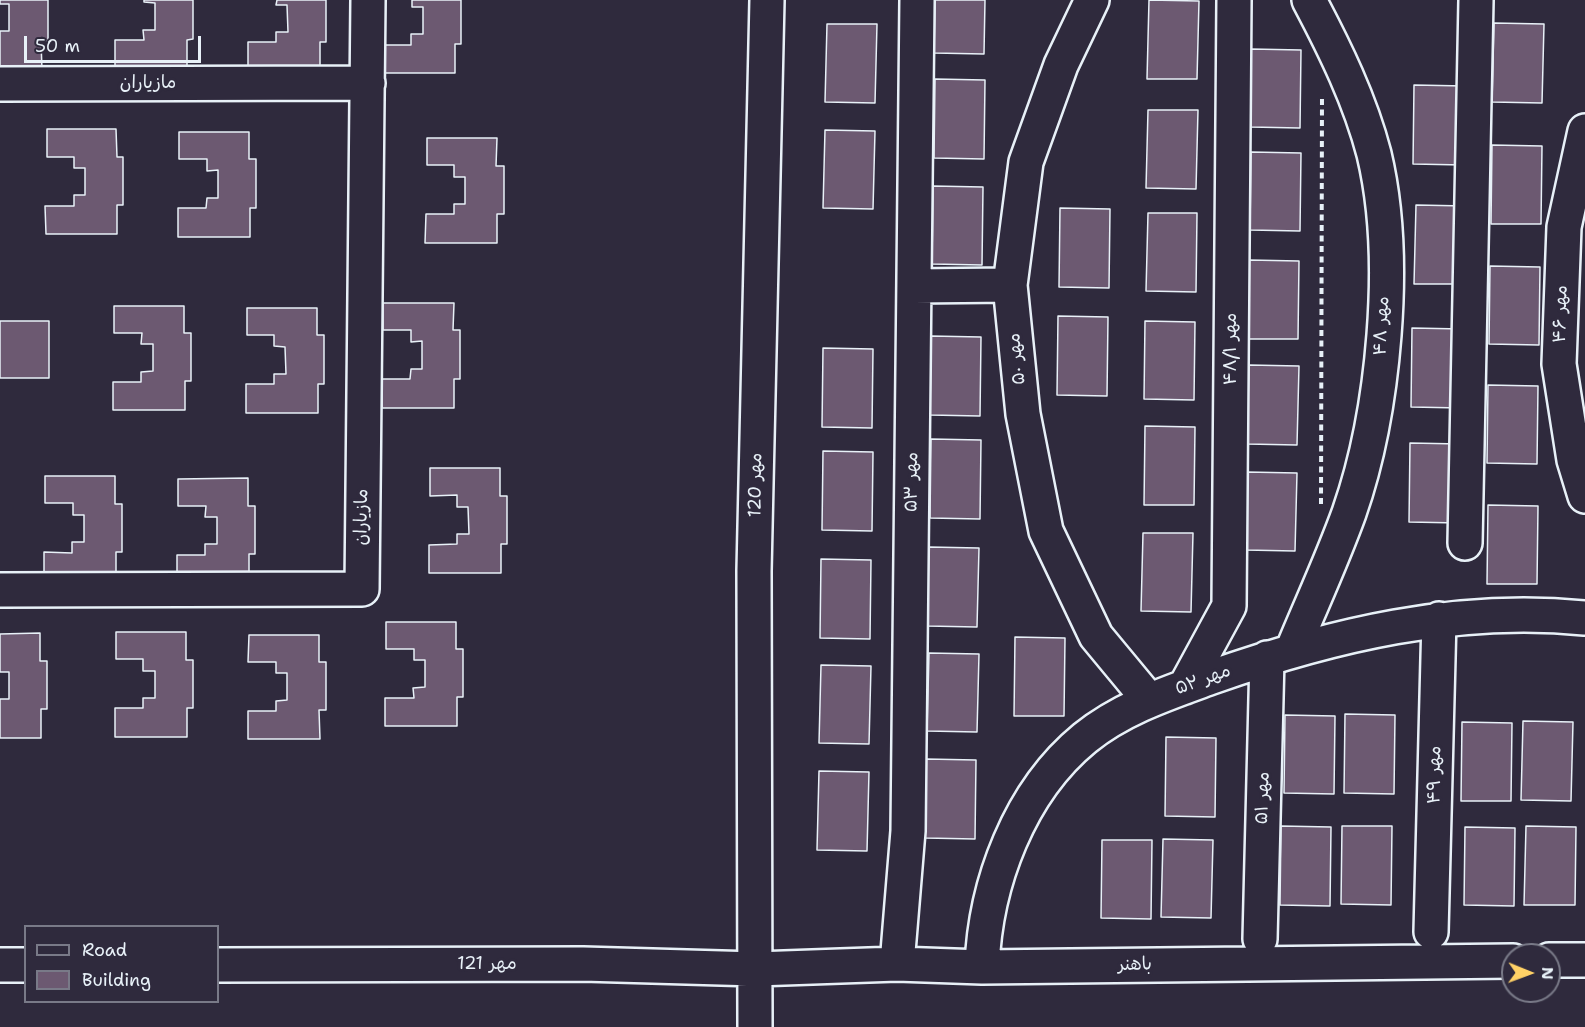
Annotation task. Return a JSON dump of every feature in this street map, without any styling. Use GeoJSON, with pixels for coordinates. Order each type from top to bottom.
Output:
{"type":"FeatureCollection","features":[{"type":"Feature","properties":{"kind":"street","name":"مازیاران"},"geometry":{"type":"LineString","coordinates":[[0,590],[362,589],[368,0]]}},
{"type":"Feature","properties":{"kind":"street","name":"مهر 120"},"geometry":{"type":"LineString","coordinates":[[755,1027],[754,571],[767,0]]}},
{"type":"Feature","properties":{"kind":"street","name":"مهر ۵۳"},"geometry":{"type":"LineString","coordinates":[[897,964],[908,831],[917,0]]}},
{"type":"Feature","properties":{"kind":"street","name":"مهر ۵۰"},"geometry":{"type":"LineString","coordinates":[[1092,0],[1061,65],[1026,162],[1010,285],[1023,414],[1046,531],[1096,636],[1149,700]]}},
{"type":"Feature","properties":{"kind":"street","name":"مهر ۴۸/۱"},"geometry":{"type":"LineString","coordinates":[[1185,687],[1229,606],[1234,0]]}},
{"type":"Feature","properties":{"kind":"street","name":"مهر ۴۸"},"geometry":{"type":"LineString","coordinates":[[1280,655],[1352,501],[1374,425],[1384,329],[1386,239],[1374,155],[1340,58],[1309,0]]}},
{"type":"Feature","properties":{"kind":"street"},"geometry":{"type":"LineString","coordinates":[[1465,543],[1476,0]]}},
{"type":"Feature","properties":{"kind":"street","name":"مازیاران"},"geometry":{"type":"LineString","coordinates":[[0,84],[368,83]]}},
{"type":"Feature","properties":{"kind":"street","name":"مهر ۴۶"},"geometry":{"type":"LineString","coordinates":[[1585,130],[1564,227],[1559,364],[1574,460],[1585,496]]}},
{"type":"Feature","properties":{"kind":"street"},"geometry":{"type":"LineString","coordinates":[[914,286],[1010,285]]}},
{"type":"Feature","properties":{"kind":"street","name":"مهر ۵۲"},"geometry":{"type":"LineString","coordinates":[[982,967],[983,933],[996,883],[1019,819],[1045,781],[1086,738],[1149,700],[1280,655],[1369,631],[1439,619],[1548,614],[1585,618]]}},
{"type":"Feature","properties":{"kind":"street","name":"مهر ۴۹"},"geometry":{"type":"LineString","coordinates":[[1431,932],[1439,619]]}},
{"type":"Feature","properties":{"kind":"street","name":"مهر ۵۱"},"geometry":{"type":"LineString","coordinates":[[1260,939],[1280,655]]}},
{"type":"Feature","properties":{"kind":"street"},"geometry":{"type":"LineString","coordinates":[[1561,960],[1585,960]]}},
{"type":"Feature","properties":{"kind":"street","name":"باهنر"},"geometry":{"type":"LineString","coordinates":[[756,969],[897,964],[982,967],[1501,961]]}},
{"type":"Feature","properties":{"kind":"street","name":"مهر 121"},"geometry":{"type":"LineString","coordinates":[[219,965],[583,964],[756,969]]}},
{"type":"Feature","properties":{"kind":"street"},"geometry":{"type":"LineString","coordinates":[[0,965],[24,965]]}},
{"type":"Feature","properties":{"kind":"path"},"geometry":{"type":"LineString","coordinates":[[1321,509],[1322,84]]}},
{"type":"Feature","properties":{"kind":"building"},"geometry":{"type":"Polygon","coordinates":[[[0,0],[48,0],[48,41],[41,41],[42,70],[0,70],[0,31],[9,31],[9,4],[0,4],[0,0]]]}},
{"type":"Feature","properties":{"kind":"building"},"geometry":{"type":"Polygon","coordinates":[[[144,0],[193,0],[193,39],[187,40],[187,68],[115,69],[115,40],[144,40],[143,30],[155,30],[155,3],[144,2],[144,0]]]}},
{"type":"Feature","properties":{"kind":"building"},"geometry":{"type":"Polygon","coordinates":[[[277,0],[326,0],[326,42],[320,42],[320,71],[248,71],[248,42],[276,42],[276,32],[288,32],[287,5],[276,5],[277,0]]]}},
{"type":"Feature","properties":{"kind":"building"},"geometry":{"type":"Polygon","coordinates":[[[412,0],[461,0],[461,44],[455,44],[455,73],[383,73],[383,45],[411,45],[411,34],[423,34],[423,7],[412,7],[412,0]]]}},
{"type":"Feature","properties":{"kind":"building"},"geometry":{"type":"Polygon","coordinates":[[[935,0],[985,0],[984,54],[934,53],[935,0]]]}},
{"type":"Feature","properties":{"kind":"building"},"geometry":{"type":"Polygon","coordinates":[[[1149,0],[1199,1],[1197,79],[1147,79],[1149,0]]]}},
{"type":"Feature","properties":{"kind":"building"},"geometry":{"type":"Polygon","coordinates":[[[1494,23],[1544,24],[1542,103],[1492,102],[1494,23]]]}},
{"type":"Feature","properties":{"kind":"building"},"geometry":{"type":"Polygon","coordinates":[[[827,24],[877,24],[875,103],[825,102],[827,24]]]}},
{"type":"Feature","properties":{"kind":"building"},"geometry":{"type":"Polygon","coordinates":[[[1251,49],[1301,50],[1300,128],[1250,127],[1251,49]]]}},
{"type":"Feature","properties":{"kind":"building"},"geometry":{"type":"Polygon","coordinates":[[[935,79],[985,80],[984,159],[934,158],[935,79]]]}},
{"type":"Feature","properties":{"kind":"building"},"geometry":{"type":"Polygon","coordinates":[[[1414,85],[1465,86],[1463,165],[1413,164],[1414,85]]]}},
{"type":"Feature","properties":{"kind":"building"},"geometry":{"type":"Polygon","coordinates":[[[1148,110],[1198,110],[1196,189],[1146,188],[1148,110]]]}},
{"type":"Feature","properties":{"kind":"building"},"geometry":{"type":"Polygon","coordinates":[[[47,129],[116,129],[117,157],[123,157],[123,205],[117,205],[117,234],[46,234],[45,206],[74,206],[74,195],[85,195],[85,168],[74,168],[74,157],[47,157],[47,129]]]}},
{"type":"Feature","properties":{"kind":"building"},"geometry":{"type":"Polygon","coordinates":[[[825,130],[875,131],[873,209],[823,208],[825,130]]]}},
{"type":"Feature","properties":{"kind":"building"},"geometry":{"type":"Polygon","coordinates":[[[179,132],[249,132],[249,159],[256,159],[256,208],[250,208],[250,237],[178,237],[178,208],[206,208],[207,198],[218,198],[218,170],[207,171],[207,159],[179,159],[179,132]]]}},
{"type":"Feature","properties":{"kind":"building"},"geometry":{"type":"Polygon","coordinates":[[[427,138],[497,138],[496,166],[504,166],[504,214],[497,214],[497,243],[425,243],[426,214],[454,214],[454,204],[465,204],[465,177],[454,177],[454,165],[427,165],[427,138]]]}},
{"type":"Feature","properties":{"kind":"building"},"geometry":{"type":"Polygon","coordinates":[[[1492,145],[1542,146],[1541,224],[1491,224],[1492,145]]]}},
{"type":"Feature","properties":{"kind":"building"},"geometry":{"type":"Polygon","coordinates":[[[1251,152],[1301,153],[1300,231],[1250,230],[1251,152]]]}},
{"type":"Feature","properties":{"kind":"building"},"geometry":{"type":"Polygon","coordinates":[[[933,186],[983,187],[982,265],[932,264],[933,186]]]}},
{"type":"Feature","properties":{"kind":"building"},"geometry":{"type":"Polygon","coordinates":[[[1416,205],[1466,206],[1464,284],[1414,284],[1416,205]]]}},
{"type":"Feature","properties":{"kind":"building"},"geometry":{"type":"Polygon","coordinates":[[[1060,208],[1110,209],[1109,288],[1059,287],[1060,208]]]}},
{"type":"Feature","properties":{"kind":"building"},"geometry":{"type":"Polygon","coordinates":[[[1148,213],[1197,213],[1196,292],[1146,291],[1148,213]]]}},
{"type":"Feature","properties":{"kind":"building"},"geometry":{"type":"Polygon","coordinates":[[[1249,260],[1299,261],[1298,339],[1248,339],[1249,260]]]}},
{"type":"Feature","properties":{"kind":"building"},"geometry":{"type":"Polygon","coordinates":[[[1490,266],[1540,267],[1539,345],[1489,344],[1490,266]]]}},
{"type":"Feature","properties":{"kind":"building"},"geometry":{"type":"Polygon","coordinates":[[[383,303],[454,303],[453,330],[460,330],[460,379],[454,379],[454,408],[382,408],[382,379],[410,379],[411,369],[422,369],[422,341],[411,342],[411,330],[383,330],[383,303]]]}},
{"type":"Feature","properties":{"kind":"building"},"geometry":{"type":"Polygon","coordinates":[[[114,306],[184,306],[184,333],[191,333],[191,381],[185,381],[185,410],[113,410],[113,382],[141,382],[141,372],[153,371],[153,344],[141,344],[142,333],[114,333],[114,306]]]}},
{"type":"Feature","properties":{"kind":"building"},"geometry":{"type":"Polygon","coordinates":[[[247,308],[317,308],[317,335],[324,335],[324,384],[318,384],[318,413],[246,413],[246,384],[274,384],[274,374],[286,374],[285,347],[274,346],[274,335],[247,335],[247,308]]]}},
{"type":"Feature","properties":{"kind":"building"},"geometry":{"type":"Polygon","coordinates":[[[1058,316],[1108,317],[1107,396],[1057,395],[1058,316]]]}},
{"type":"Feature","properties":{"kind":"building"},"geometry":{"type":"Polygon","coordinates":[[[0,321],[49,321],[49,378],[0,378],[0,321]]]}},
{"type":"Feature","properties":{"kind":"building"},"geometry":{"type":"Polygon","coordinates":[[[1145,321],[1195,322],[1194,400],[1144,399],[1145,321]]]}},
{"type":"Feature","properties":{"kind":"building"},"geometry":{"type":"Polygon","coordinates":[[[1412,328],[1462,329],[1461,408],[1411,407],[1412,328]]]}},
{"type":"Feature","properties":{"kind":"building"},"geometry":{"type":"Polygon","coordinates":[[[931,336],[981,337],[980,416],[930,415],[931,336]]]}},
{"type":"Feature","properties":{"kind":"building"},"geometry":{"type":"Polygon","coordinates":[[[823,348],[873,349],[872,428],[822,427],[823,348]]]}},
{"type":"Feature","properties":{"kind":"building"},"geometry":{"type":"Polygon","coordinates":[[[1249,365],[1299,366],[1297,445],[1247,444],[1249,365]]]}},
{"type":"Feature","properties":{"kind":"building"},"geometry":{"type":"Polygon","coordinates":[[[1488,385],[1538,386],[1537,464],[1487,463],[1488,385]]]}},
{"type":"Feature","properties":{"kind":"building"},"geometry":{"type":"Polygon","coordinates":[[[1145,426],[1195,427],[1194,505],[1144,505],[1145,426]]]}},
{"type":"Feature","properties":{"kind":"building"},"geometry":{"type":"Polygon","coordinates":[[[931,439],[981,440],[980,519],[930,518],[931,439]]]}},
{"type":"Feature","properties":{"kind":"building"},"geometry":{"type":"Polygon","coordinates":[[[1410,443],[1460,444],[1459,523],[1409,522],[1410,443]]]}},
{"type":"Feature","properties":{"kind":"building"},"geometry":{"type":"Polygon","coordinates":[[[823,451],[873,452],[872,531],[822,530],[823,451]]]}},
{"type":"Feature","properties":{"kind":"building"},"geometry":{"type":"Polygon","coordinates":[[[430,468],[500,468],[500,496],[507,496],[507,544],[501,544],[501,573],[429,573],[429,545],[457,544],[457,534],[469,534],[468,507],[457,507],[457,495],[430,496],[430,468]]]}},
{"type":"Feature","properties":{"kind":"building"},"geometry":{"type":"Polygon","coordinates":[[[1247,472],[1297,473],[1295,551],[1245,550],[1247,472]]]}},
{"type":"Feature","properties":{"kind":"building"},"geometry":{"type":"Polygon","coordinates":[[[45,476],[115,476],[115,504],[122,504],[122,552],[116,552],[116,581],[44,581],[44,552],[72,553],[72,542],[84,542],[84,515],[73,515],[73,503],[45,503],[45,476]]]}},
{"type":"Feature","properties":{"kind":"building"},"geometry":{"type":"Polygon","coordinates":[[[248,478],[248,506],[255,506],[255,554],[249,554],[249,583],[177,583],[177,555],[205,555],[205,544],[217,544],[217,517],[205,517],[206,506],[178,506],[178,479],[248,478]]]}},
{"type":"Feature","properties":{"kind":"building"},"geometry":{"type":"Polygon","coordinates":[[[1488,505],[1538,506],[1537,584],[1487,584],[1488,505]]]}},
{"type":"Feature","properties":{"kind":"building"},"geometry":{"type":"Polygon","coordinates":[[[1143,533],[1193,533],[1191,612],[1141,611],[1143,533]]]}},
{"type":"Feature","properties":{"kind":"building"},"geometry":{"type":"Polygon","coordinates":[[[929,547],[979,548],[977,627],[927,626],[929,547]]]}},
{"type":"Feature","properties":{"kind":"building"},"geometry":{"type":"Polygon","coordinates":[[[821,559],[871,560],[870,639],[820,638],[821,559]]]}},
{"type":"Feature","properties":{"kind":"building"},"geometry":{"type":"Polygon","coordinates":[[[386,622],[456,622],[456,649],[463,649],[463,697],[457,697],[457,726],[385,726],[385,698],[414,698],[413,688],[425,687],[425,660],[414,660],[414,649],[386,649],[386,622]]]}},
{"type":"Feature","properties":{"kind":"building"},"geometry":{"type":"Polygon","coordinates":[[[116,632],[186,632],[186,660],[193,660],[193,708],[187,708],[187,737],[115,737],[115,708],[143,708],[143,698],[155,698],[155,671],[143,671],[143,659],[116,659],[116,632]]]}},
{"type":"Feature","properties":{"kind":"building"},"geometry":{"type":"Polygon","coordinates":[[[40,633],[40,661],[47,661],[47,709],[41,709],[41,738],[0,738],[0,699],[9,699],[9,672],[0,672],[0,634],[40,633]]]}},
{"type":"Feature","properties":{"kind":"building"},"geometry":{"type":"Polygon","coordinates":[[[249,635],[319,635],[319,662],[326,662],[326,710],[319,710],[320,739],[248,739],[248,711],[276,711],[276,701],[287,700],[287,673],[276,673],[276,662],[248,662],[249,635]]]}},
{"type":"Feature","properties":{"kind":"building"},"geometry":{"type":"Polygon","coordinates":[[[1015,637],[1065,638],[1064,716],[1014,716],[1015,637]]]}},
{"type":"Feature","properties":{"kind":"building"},"geometry":{"type":"Polygon","coordinates":[[[929,653],[979,654],[977,732],[927,731],[929,653]]]}},
{"type":"Feature","properties":{"kind":"building"},"geometry":{"type":"Polygon","coordinates":[[[821,665],[871,666],[869,744],[819,743],[821,665]]]}},
{"type":"Feature","properties":{"kind":"building"},"geometry":{"type":"Polygon","coordinates":[[[1345,714],[1395,715],[1394,794],[1344,793],[1345,714]]]}},
{"type":"Feature","properties":{"kind":"building"},"geometry":{"type":"Polygon","coordinates":[[[1285,715],[1335,716],[1334,794],[1284,793],[1285,715]]]}},
{"type":"Feature","properties":{"kind":"building"},"geometry":{"type":"Polygon","coordinates":[[[1523,721],[1573,722],[1571,801],[1521,800],[1523,721]]]}},
{"type":"Feature","properties":{"kind":"building"},"geometry":{"type":"Polygon","coordinates":[[[1462,722],[1512,723],[1511,801],[1461,801],[1462,722]]]}},
{"type":"Feature","properties":{"kind":"building"},"geometry":{"type":"Polygon","coordinates":[[[1166,737],[1216,738],[1215,817],[1165,816],[1166,737]]]}},
{"type":"Feature","properties":{"kind":"building"},"geometry":{"type":"Polygon","coordinates":[[[926,759],[976,760],[975,839],[925,838],[926,759]]]}},
{"type":"Feature","properties":{"kind":"building"},"geometry":{"type":"Polygon","coordinates":[[[819,771],[869,772],[867,851],[817,850],[819,771]]]}},
{"type":"Feature","properties":{"kind":"building"},"geometry":{"type":"Polygon","coordinates":[[[1281,826],[1331,827],[1330,906],[1280,905],[1281,826]]]}},
{"type":"Feature","properties":{"kind":"building"},"geometry":{"type":"Polygon","coordinates":[[[1342,826],[1392,826],[1391,905],[1341,904],[1342,826]]]}},
{"type":"Feature","properties":{"kind":"building"},"geometry":{"type":"Polygon","coordinates":[[[1526,826],[1576,827],[1575,905],[1524,905],[1526,826]]]}},
{"type":"Feature","properties":{"kind":"building"},"geometry":{"type":"Polygon","coordinates":[[[1465,827],[1515,828],[1514,906],[1464,905],[1465,827]]]}},
{"type":"Feature","properties":{"kind":"building"},"geometry":{"type":"Polygon","coordinates":[[[1163,839],[1213,840],[1211,918],[1161,917],[1163,839]]]}},
{"type":"Feature","properties":{"kind":"building"},"geometry":{"type":"Polygon","coordinates":[[[1102,840],[1152,840],[1151,919],[1101,918],[1102,840]]]}}]}
